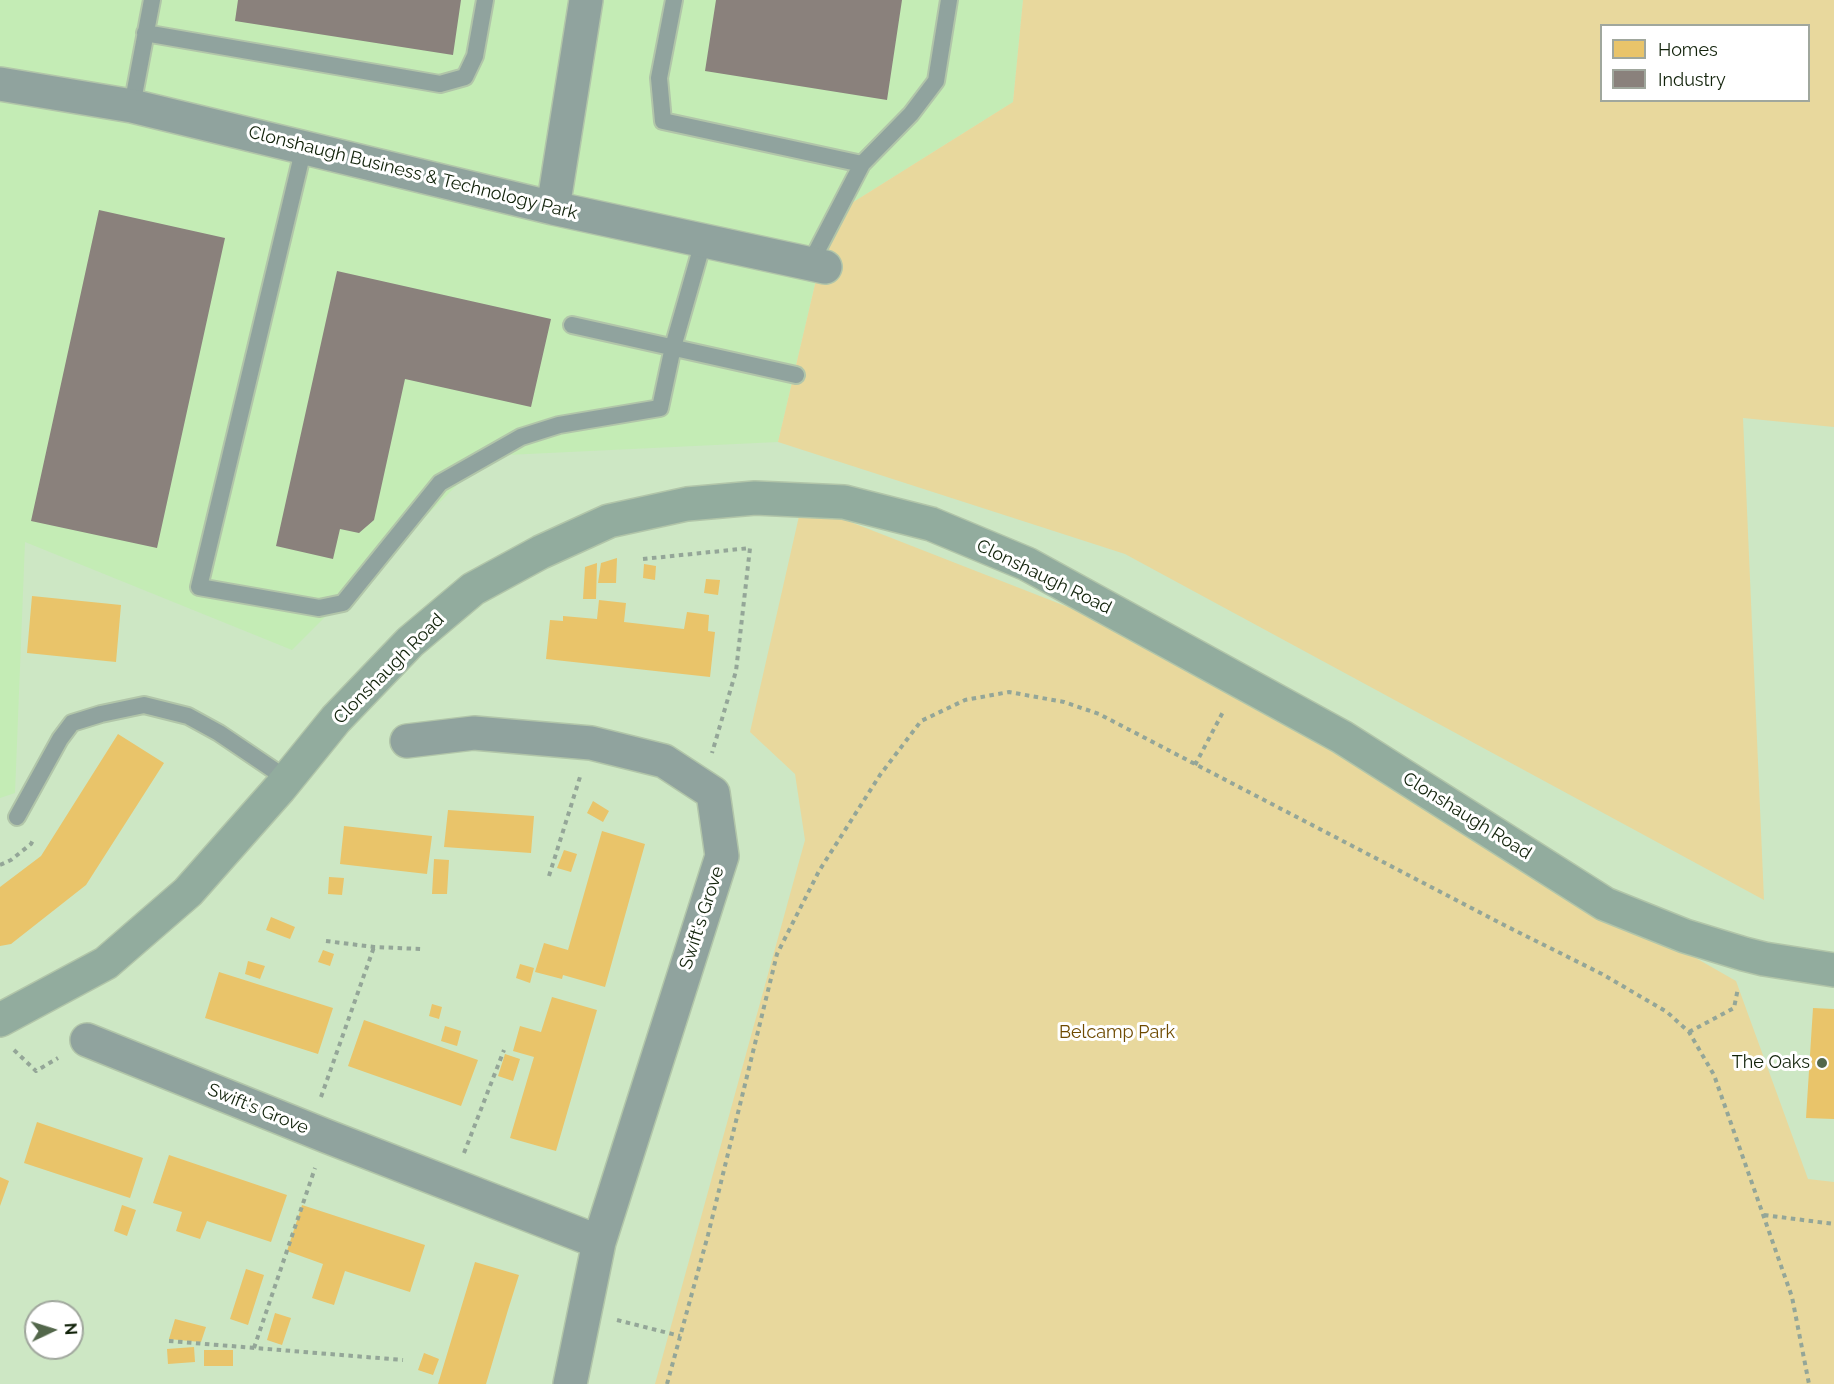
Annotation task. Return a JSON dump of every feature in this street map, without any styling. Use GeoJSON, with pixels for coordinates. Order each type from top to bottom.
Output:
{"type":"FeatureCollection","features":[{"type":"Feature","properties":{"kind":"street"},"geometry":{"type":"LineString","coordinates":[[553,208],[586,0]]}},
{"type":"Feature","properties":{"kind":"street","name":"Clonshaugh Business & Technology Park"},"geometry":{"type":"LineString","coordinates":[[0,84],[132,106],[553,208],[817,265]]}},
{"type":"Feature","properties":{"kind":"street","name":"Clonshaugh Road"},"geometry":{"type":"LineString","coordinates":[[4,1032],[106,963],[188,892],[336,719],[410,642],[473,589],[541,552],[609,521],[687,504],[755,498],[844,502],[931,524],[1027,564],[1342,737],[1605,904],[1685,936],[1744,954],[1834,970]]}},
{"type":"Feature","properties":{"kind":"street","name":"Swift's Grove"},"geometry":{"type":"LineString","coordinates":[[407,741],[474,733],[591,743],[664,762],[713,793],[722,856],[598,1242],[570,1384]]}},
{"type":"Feature","properties":{"kind":"street","name":"Swift's Grove"},"geometry":{"type":"LineString","coordinates":[[87,1040],[317,1133],[598,1242]]}},
{"type":"Feature","properties":{"kind":"lane"},"geometry":{"type":"LineString","coordinates":[[132,106],[152,0]]}},
{"type":"Feature","properties":{"kind":"lane"},"geometry":{"type":"LineString","coordinates":[[145,33],[440,84],[465,76],[475,56],[485,0]]}},
{"type":"Feature","properties":{"kind":"lane"},"geometry":{"type":"LineString","coordinates":[[674,0],[659,78],[663,121],[862,164]]}},
{"type":"Feature","properties":{"kind":"lane"},"geometry":{"type":"LineString","coordinates":[[817,265],[862,164],[911,114],[936,81],[949,0]]}},
{"type":"Feature","properties":{"kind":"lane"},"geometry":{"type":"LineString","coordinates":[[304,147],[199,587],[319,608],[343,603],[440,483],[521,437],[559,425],[660,408],[673,347],[703,242]]}},
{"type":"Feature","properties":{"kind":"lane"},"geometry":{"type":"LineString","coordinates":[[572,325],[796,375]]}},
{"type":"Feature","properties":{"kind":"lane"},"geometry":{"type":"LineString","coordinates":[[17,817],[60,739],[72,723],[144,705],[188,716],[219,733],[287,779]]}},
{"type":"Feature","properties":{"kind":"path"},"geometry":{"type":"LineString","coordinates":[[643,559],[750,548],[736,670],[718,736],[700,785]]}},
{"type":"Feature","properties":{"kind":"path"},"geometry":{"type":"LineString","coordinates":[[1195,765],[1239,681]]}},
{"type":"Feature","properties":{"kind":"path"},"geometry":{"type":"LineString","coordinates":[[667,1384],[708,1234],[777,954],[819,871],[880,775],[921,721],[965,700],[1009,692],[1064,702],[1099,714],[1602,974],[1667,1012],[1689,1032],[1714,1075],[1792,1297],[1809,1384]]}},
{"type":"Feature","properties":{"kind":"path"},"geometry":{"type":"LineString","coordinates":[[549,876],[591,743]]}},
{"type":"Feature","properties":{"kind":"path"},"geometry":{"type":"LineString","coordinates":[[326,941],[374,947],[420,949]]}},
{"type":"Feature","properties":{"kind":"path"},"geometry":{"type":"LineString","coordinates":[[254,1348],[374,947]]}},
{"type":"Feature","properties":{"kind":"path"},"geometry":{"type":"LineString","coordinates":[[1689,1032],[1734,1008],[1744,954]]}},
{"type":"Feature","properties":{"kind":"path"},"geometry":{"type":"LineString","coordinates":[[4,1032],[36,1071],[87,1040]]}},
{"type":"Feature","properties":{"kind":"path"},"geometry":{"type":"LineString","coordinates":[[451,1185],[504,1050]]}},
{"type":"Feature","properties":{"kind":"path"},"geometry":{"type":"LineString","coordinates":[[1764,1215],[1834,1224]]}},
{"type":"Feature","properties":{"kind":"path"},"geometry":{"type":"LineString","coordinates":[[584,1312],[680,1336]]}},
{"type":"Feature","properties":{"kind":"path"},"geometry":{"type":"LineString","coordinates":[[168,1341],[403,1360]]}},
{"type":"Feature","properties":{"kind":"shaded area"},"geometry":{"type":"Polygon","coordinates":[[[0,0],[1023,0],[1013,102],[831,216],[778,442],[486,456],[292,650],[25,542],[15,793],[0,798],[0,0]]]}},
{"type":"Feature","properties":{"kind":"green space"},"geometry":{"type":"Polygon","coordinates":[[[1023,0],[1834,0],[1834,427],[1743,418],[1764,900],[1125,554],[778,442],[831,216],[1013,102],[1023,0]]]}},
{"type":"Feature","properties":{"kind":"green space","name":"Belcamp Park"},"geometry":{"type":"Polygon","coordinates":[[[802,503],[1114,625],[1736,981],[1808,1179],[1834,1182],[1834,1384],[655,1384],[805,840],[795,774],[750,732],[802,503]]]}},
{"type":"Feature","properties":{"kind":"building: Homes"},"geometry":{"type":"Polygon","coordinates":[[[617,558],[616,583],[598,583],[601,563],[617,558]]]}},
{"type":"Feature","properties":{"kind":"building: Homes"},"geometry":{"type":"Polygon","coordinates":[[[597,563],[596,599],[583,599],[585,567],[597,563]]]}},
{"type":"Feature","properties":{"kind":"building: Homes"},"geometry":{"type":"Polygon","coordinates":[[[644,564],[656,566],[655,580],[643,578],[644,564]]]}},
{"type":"Feature","properties":{"kind":"building: Homes"},"geometry":{"type":"Polygon","coordinates":[[[706,579],[720,580],[718,595],[704,593],[706,579]]]}},
{"type":"Feature","properties":{"kind":"building: Homes"},"geometry":{"type":"Polygon","coordinates":[[[32,596],[121,605],[116,662],[27,653],[32,596]]]}},
{"type":"Feature","properties":{"kind":"building: Homes"},"geometry":{"type":"Polygon","coordinates":[[[599,600],[626,603],[624,622],[684,629],[687,612],[709,615],[708,631],[715,632],[710,677],[546,659],[550,620],[563,621],[563,616],[597,619],[599,600]]]}},
{"type":"Feature","properties":{"kind":"building: Homes"},"geometry":{"type":"Polygon","coordinates":[[[118,734],[164,763],[86,885],[11,944],[0,946],[0,887],[41,856],[118,734]]]}},
{"type":"Feature","properties":{"kind":"building: Homes"},"geometry":{"type":"Polygon","coordinates":[[[593,801],[609,811],[603,822],[587,813],[593,801]]]}},
{"type":"Feature","properties":{"kind":"building: Homes"},"geometry":{"type":"Polygon","coordinates":[[[448,810],[534,816],[531,853],[444,847],[448,810]]]}},
{"type":"Feature","properties":{"kind":"building: Homes"},"geometry":{"type":"Polygon","coordinates":[[[344,826],[432,836],[427,874],[340,864],[344,826]]]}},
{"type":"Feature","properties":{"kind":"building: Homes"},"geometry":{"type":"Polygon","coordinates":[[[602,831],[645,844],[605,987],[563,975],[562,979],[535,972],[544,943],[568,950],[602,831]]]}},
{"type":"Feature","properties":{"kind":"building: Homes"},"geometry":{"type":"Polygon","coordinates":[[[564,850],[577,854],[571,872],[557,868],[564,850]]]}},
{"type":"Feature","properties":{"kind":"building: Homes"},"geometry":{"type":"Polygon","coordinates":[[[434,859],[449,860],[447,894],[432,894],[434,859]]]}},
{"type":"Feature","properties":{"kind":"building: Homes"},"geometry":{"type":"Polygon","coordinates":[[[329,877],[344,878],[342,895],[328,894],[329,877]]]}},
{"type":"Feature","properties":{"kind":"building: Homes"},"geometry":{"type":"Polygon","coordinates":[[[271,917],[295,927],[290,939],[266,930],[271,917]]]}},
{"type":"Feature","properties":{"kind":"building: Homes"},"geometry":{"type":"Polygon","coordinates":[[[323,950],[334,954],[330,966],[318,962],[323,950]]]}},
{"type":"Feature","properties":{"kind":"building: Homes"},"geometry":{"type":"Polygon","coordinates":[[[248,961],[265,966],[260,979],[245,974],[248,961]]]}},
{"type":"Feature","properties":{"kind":"building: Homes"},"geometry":{"type":"Polygon","coordinates":[[[520,964],[534,968],[530,983],[516,978],[520,964]]]}},
{"type":"Feature","properties":{"kind":"building: Homes"},"geometry":{"type":"Polygon","coordinates":[[[219,972],[333,1008],[318,1054],[205,1018],[219,972]]]}},
{"type":"Feature","properties":{"kind":"building: Homes"},"geometry":{"type":"Polygon","coordinates":[[[552,997],[597,1010],[556,1151],[510,1138],[534,1057],[513,1051],[520,1026],[541,1032],[552,997]]]}},
{"type":"Feature","properties":{"kind":"building: Homes"},"geometry":{"type":"Polygon","coordinates":[[[432,1004],[442,1007],[439,1019],[429,1016],[432,1004]]]}},
{"type":"Feature","properties":{"kind":"building: Homes","name":"The Oaks"},"geometry":{"type":"Polygon","coordinates":[[[1813,1008],[1834,1009],[1834,1119],[1806,1118],[1813,1008]]]}},
{"type":"Feature","properties":{"kind":"building: Homes"},"geometry":{"type":"Polygon","coordinates":[[[364,1020],[478,1060],[461,1106],[348,1066],[364,1020]]]}},
{"type":"Feature","properties":{"kind":"building: Homes"},"geometry":{"type":"Polygon","coordinates":[[[445,1026],[461,1031],[457,1046],[441,1041],[445,1026]]]}},
{"type":"Feature","properties":{"kind":"building: Homes"},"geometry":{"type":"Polygon","coordinates":[[[505,1054],[520,1059],[513,1081],[498,1076],[505,1054]]]}},
{"type":"Feature","properties":{"kind":"building: Homes"},"geometry":{"type":"Polygon","coordinates":[[[37,1122],[143,1158],[130,1198],[24,1163],[37,1122]]]}},
{"type":"Feature","properties":{"kind":"building: Homes"},"geometry":{"type":"Polygon","coordinates":[[[169,1155],[287,1195],[271,1242],[207,1221],[200,1239],[176,1231],[182,1212],[153,1203],[169,1155]]]}},
{"type":"Feature","properties":{"kind":"building: Homes"},"geometry":{"type":"Polygon","coordinates":[[[0,1177],[9,1181],[0,1206],[0,1177]]]}},
{"type":"Feature","properties":{"kind":"building: Homes"},"geometry":{"type":"Polygon","coordinates":[[[122,1205],[136,1210],[127,1236],[114,1231],[122,1205]]]}},
{"type":"Feature","properties":{"kind":"building: Homes"},"geometry":{"type":"Polygon","coordinates":[[[302,1205],[425,1245],[410,1292],[345,1271],[334,1305],[312,1298],[323,1264],[287,1251],[302,1205]]]}},
{"type":"Feature","properties":{"kind":"building: Homes"},"geometry":{"type":"Polygon","coordinates":[[[475,1262],[519,1275],[486,1384],[438,1384],[475,1262]]]}},
{"type":"Feature","properties":{"kind":"building: Homes"},"geometry":{"type":"Polygon","coordinates":[[[246,1269],[264,1275],[248,1325],[230,1319],[246,1269]]]}},
{"type":"Feature","properties":{"kind":"building: Homes"},"geometry":{"type":"Polygon","coordinates":[[[275,1313],[291,1318],[282,1345],[267,1340],[275,1313]]]}},
{"type":"Feature","properties":{"kind":"building: Homes"},"geometry":{"type":"Polygon","coordinates":[[[175,1319],[206,1327],[201,1342],[169,1339],[175,1319]]]}},
{"type":"Feature","properties":{"kind":"building: Homes"},"geometry":{"type":"Polygon","coordinates":[[[194,1347],[195,1362],[168,1364],[167,1349],[194,1347]]]}},
{"type":"Feature","properties":{"kind":"building: Homes"},"geometry":{"type":"Polygon","coordinates":[[[204,1350],[233,1350],[233,1366],[204,1366],[204,1350]]]}},
{"type":"Feature","properties":{"kind":"building: Homes"},"geometry":{"type":"Polygon","coordinates":[[[424,1353],[439,1359],[433,1375],[418,1370],[424,1353]]]}},
{"type":"Feature","properties":{"kind":"building: Industry"},"geometry":{"type":"Polygon","coordinates":[[[238,0],[461,0],[453,55],[235,21],[238,0]]]}},
{"type":"Feature","properties":{"kind":"building: Industry"},"geometry":{"type":"Polygon","coordinates":[[[716,0],[902,0],[887,100],[705,71],[716,0]]]}},
{"type":"Feature","properties":{"kind":"building: Industry"},"geometry":{"type":"Polygon","coordinates":[[[99,210],[225,238],[157,548],[31,521],[99,210]]]}},
{"type":"Feature","properties":{"kind":"building: Industry"},"geometry":{"type":"Polygon","coordinates":[[[337,271],[551,319],[531,407],[405,379],[374,520],[359,533],[340,529],[333,559],[276,546],[337,271]]]}},
{"type":"Feature","properties":{"kind":"place","name":"The Oaks"},"geometry":{"type":"Point","coordinates":[1822,1063]}}]}
